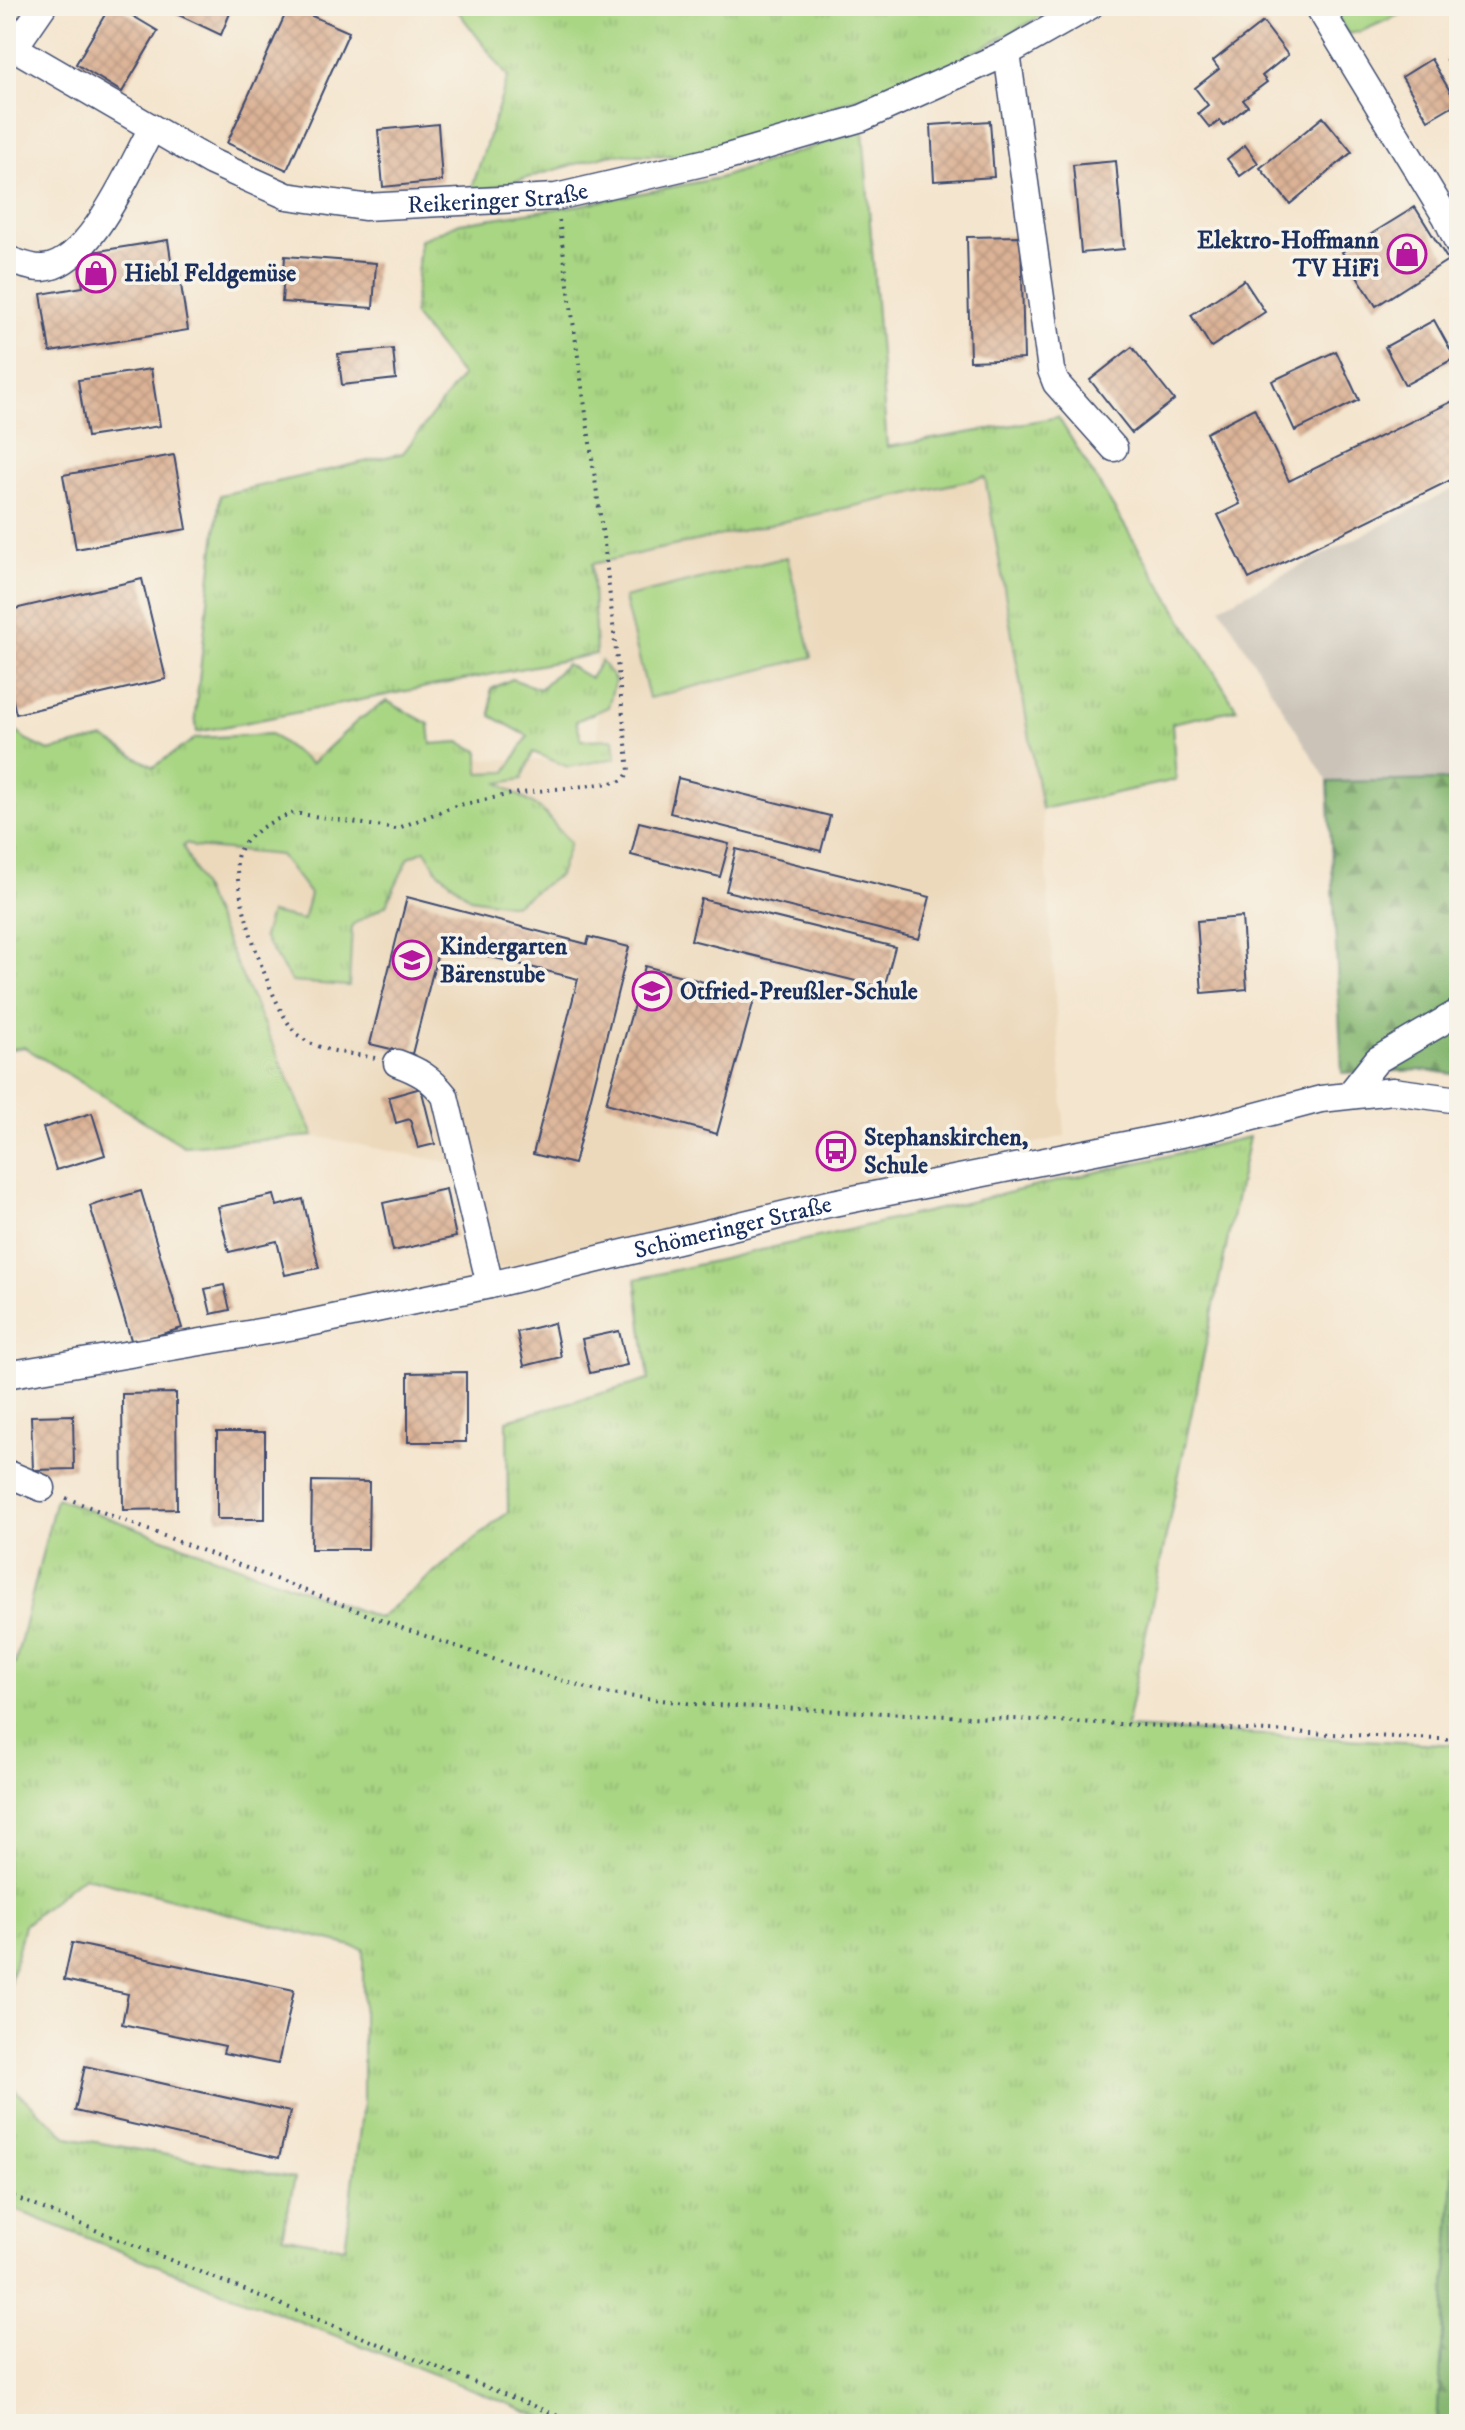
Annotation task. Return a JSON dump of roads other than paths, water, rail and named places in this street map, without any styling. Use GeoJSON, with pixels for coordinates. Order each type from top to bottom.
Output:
{"type":"FeatureCollection","features":[{"type":"Feature","properties":{"kind":"street"},"geometry":{"type":"LineString","coordinates":[[10,45],[43,6]]}},
{"type":"Feature","properties":{"kind":"street","name":"Reikeringer Straße"},"geometry":{"type":"LineString","coordinates":[[10,45],[211,162],[287,196],[364,207],[556,197],[724,158],[862,118],[1007,53],[1090,6]]}},
{"type":"Feature","properties":{"kind":"street"},"geometry":{"type":"LineString","coordinates":[[1318,6],[1452,214],[1459,245]]}},
{"type":"Feature","properties":{"kind":"street"},"geometry":{"type":"LineString","coordinates":[[1007,53],[1051,370],[1056,383],[1114,448]]}},
{"type":"Feature","properties":{"kind":"street"},"geometry":{"type":"LineString","coordinates":[[6,259],[42,268],[70,259],[96,230],[152,128]]}},
{"type":"Feature","properties":{"kind":"street"},"geometry":{"type":"LineString","coordinates":[[1350,1094],[1377,1060],[1459,1012]]}},
{"type":"Feature","properties":{"kind":"street"},"geometry":{"type":"LineString","coordinates":[[397,1063],[420,1071],[445,1096],[490,1285]]}},
{"type":"Feature","properties":{"kind":"street","name":"Schömeringer Straße"},"geometry":{"type":"LineString","coordinates":[[6,1375],[295,1326],[490,1285],[828,1204],[1211,1128],[1350,1094],[1393,1091],[1459,1100]]}},
{"type":"Feature","properties":{"kind":"street"},"geometry":{"type":"LineString","coordinates":[[6,1473],[42,1488]]}},
{"type":"Feature","properties":{"kind":"place","name":"Elektro-Hoffmann TV HiFi"},"geometry":{"type":"Point","coordinates":[1407,254]}},
{"type":"Feature","properties":{"kind":"place","name":"Hiebl Feldgemüse"},"geometry":{"type":"Point","coordinates":[96,273]}},
{"type":"Feature","properties":{"kind":"place","name":"Kindergarten Bärenstube"},"geometry":{"type":"Point","coordinates":[412,960]}},
{"type":"Feature","properties":{"kind":"place","name":"Otfried-Preußler-Schule"},"geometry":{"type":"Point","coordinates":[652,991]}},
{"type":"Feature","properties":{"kind":"place","name":"Stephanskirchen, Schule"},"geometry":{"type":"Point","coordinates":[836,1151]}}]}
